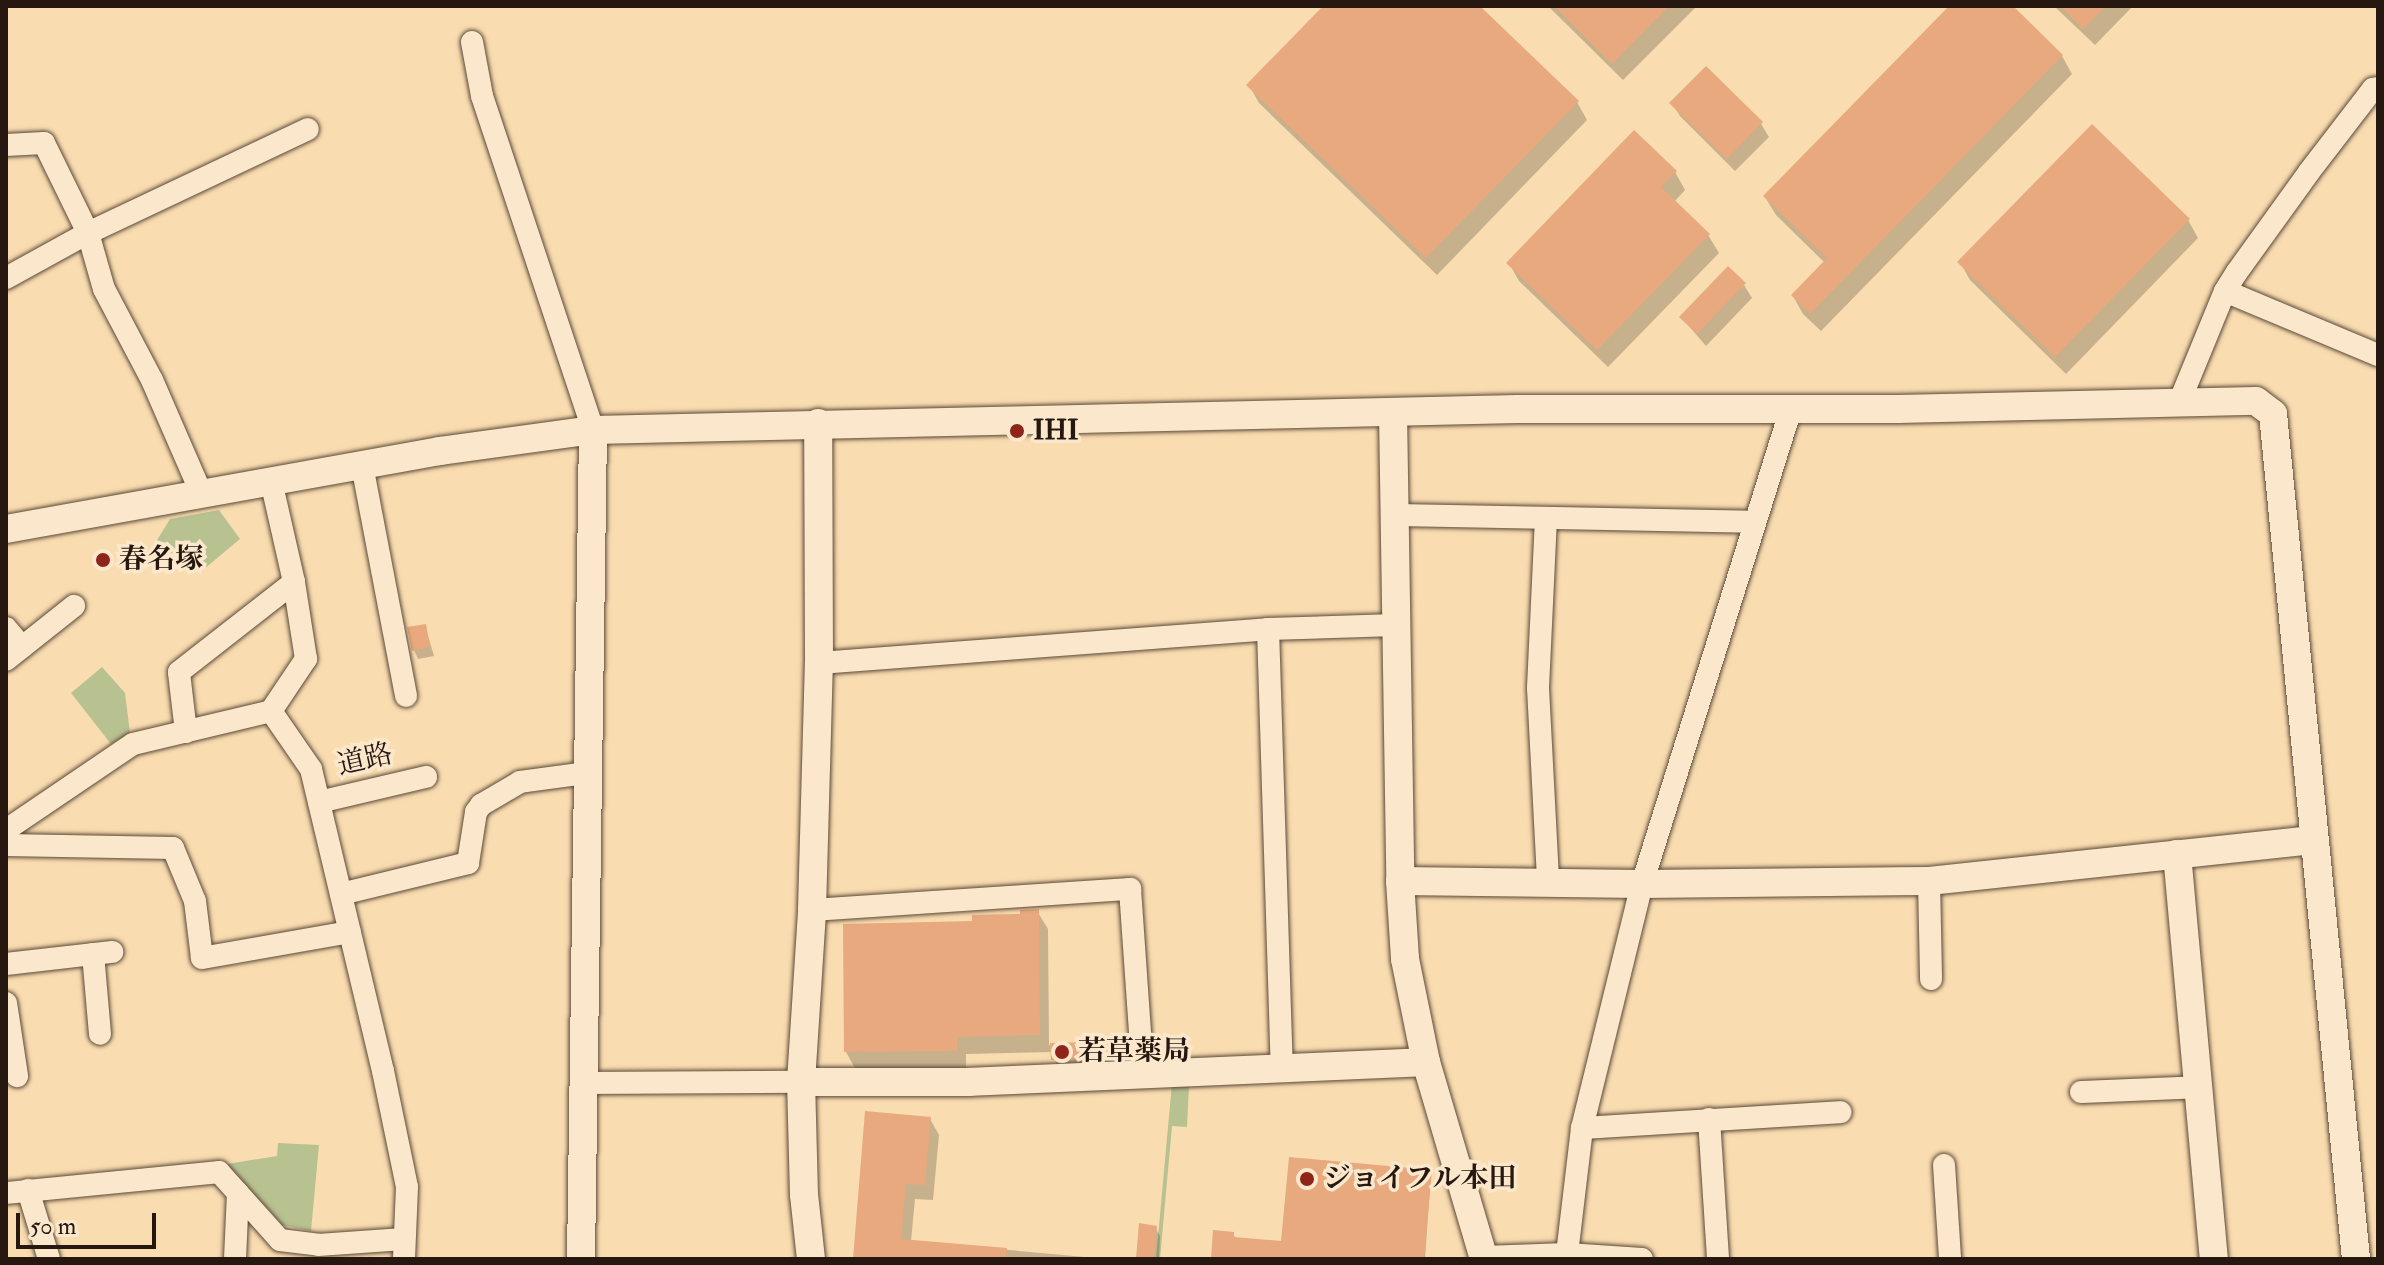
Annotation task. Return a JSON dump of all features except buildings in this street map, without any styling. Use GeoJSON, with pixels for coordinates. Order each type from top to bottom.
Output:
{"type":"FeatureCollection","features":[{"type":"Feature","properties":{"kind":"street"},"geometry":{"type":"LineString","coordinates":[[472,42],[482,96],[593,430],[581,1259]]}},
{"type":"Feature","properties":{"kind":"street"},"geometry":{"type":"LineString","coordinates":[[2179,403],[2225,291],[2309,172],[2373,89],[2378,88]]}},
{"type":"Feature","properties":{"kind":"street"},"geometry":{"type":"LineString","coordinates":[[6,278],[88,233],[308,129]]}},
{"type":"Feature","properties":{"kind":"street"},"geometry":{"type":"LineString","coordinates":[[6,145],[44,143],[88,233],[104,289],[152,380],[202,495]]}},
{"type":"Feature","properties":{"kind":"street"},"geometry":{"type":"LineString","coordinates":[[2225,291],[2378,355]]}},
{"type":"Feature","properties":{"kind":"street"},"geometry":{"type":"LineString","coordinates":[[6,529],[362,465],[593,430],[1393,412],[2256,401],[2273,414],[2356,1259]]}},
{"type":"Feature","properties":{"kind":"street"},"geometry":{"type":"LineString","coordinates":[[1567,1254],[1582,1128],[1642,884],[1791,409]]}},
{"type":"Feature","properties":{"kind":"street"},"geometry":{"type":"LineString","coordinates":[[1393,412],[1400,881],[1405,959],[1426,1062],[1484,1258],[1567,1254],[1642,1259]]}},
{"type":"Feature","properties":{"kind":"street"},"geometry":{"type":"LineString","coordinates":[[811,1259],[804,1195],[801,1082],[812,910],[819,663],[818,423]]}},
{"type":"Feature","properties":{"kind":"street"},"geometry":{"type":"LineString","coordinates":[[362,465],[406,696]]}},
{"type":"Feature","properties":{"kind":"street"},"geometry":{"type":"LineString","coordinates":[[6,830],[133,744],[271,711],[306,659],[294,582],[271,481]]}},
{"type":"Feature","properties":{"kind":"street"},"geometry":{"type":"LineString","coordinates":[[1395,515],[1754,522]]}},
{"type":"Feature","properties":{"kind":"street"},"geometry":{"type":"LineString","coordinates":[[1546,518],[1538,688],[1548,880]]}},
{"type":"Feature","properties":{"kind":"street"},"geometry":{"type":"LineString","coordinates":[[186,732],[179,672],[294,582]]}},
{"type":"Feature","properties":{"kind":"street"},"geometry":{"type":"LineString","coordinates":[[6,628],[14,654],[74,606]]}},
{"type":"Feature","properties":{"kind":"street"},"geometry":{"type":"LineString","coordinates":[[819,663],[1268,629],[1396,625]]}},
{"type":"Feature","properties":{"kind":"street"},"geometry":{"type":"LineString","coordinates":[[1268,629],[1282,1068]]}},
{"type":"Feature","properties":{"kind":"street"},"geometry":{"type":"LineString","coordinates":[[49,1259],[17,1192],[219,1172],[280,1240],[318,1252],[404,1249],[407,1187],[311,769],[271,711]]}},
{"type":"Feature","properties":{"kind":"street"},"geometry":{"type":"LineString","coordinates":[[341,894],[468,863],[476,812],[481,805],[520,782],[587,773]]}},
{"type":"Feature","properties":{"kind":"street","name":"道路"},"geometry":{"type":"LineString","coordinates":[[319,802],[426,777]]}},
{"type":"Feature","properties":{"kind":"street"},"geometry":{"type":"LineString","coordinates":[[1400,881],[1548,880],[1642,884],[1929,881],[2313,840]]}},
{"type":"Feature","properties":{"kind":"street"},"geometry":{"type":"LineString","coordinates":[[6,845],[173,848],[195,901],[202,958],[350,932]]}},
{"type":"Feature","properties":{"kind":"street"},"geometry":{"type":"LineString","coordinates":[[2177,854],[2214,1259]]}},
{"type":"Feature","properties":{"kind":"street"},"geometry":{"type":"LineString","coordinates":[[1929,881],[1931,979]]}},
{"type":"Feature","properties":{"kind":"street"},"geometry":{"type":"LineString","coordinates":[[812,910],[1130,889],[1143,1075]]}},
{"type":"Feature","properties":{"kind":"street"},"geometry":{"type":"LineString","coordinates":[[6,964],[103,953],[100,1034]]}},
{"type":"Feature","properties":{"kind":"street"},"geometry":{"type":"LineString","coordinates":[[6,1003],[17,1076]]}},
{"type":"Feature","properties":{"kind":"street"},"geometry":{"type":"LineString","coordinates":[[583,1083],[969,1082],[1426,1062]]}},
{"type":"Feature","properties":{"kind":"street"},"geometry":{"type":"LineString","coordinates":[[2081,1092],[2198,1087]]}},
{"type":"Feature","properties":{"kind":"street"},"geometry":{"type":"LineString","coordinates":[[1582,1128],[1841,1112]]}},
{"type":"Feature","properties":{"kind":"street"},"geometry":{"type":"LineString","coordinates":[[1709,1119],[1718,1259]]}},
{"type":"Feature","properties":{"kind":"street"},"geometry":{"type":"LineString","coordinates":[[1944,1165],[1950,1259]]}},
{"type":"Feature","properties":{"kind":"street"},"geometry":{"type":"LineString","coordinates":[[235,1259],[238,1193]]}},
{"type":"Feature","properties":{"kind":"green space"},"geometry":{"type":"Polygon","coordinates":[[[219,510],[240,539],[204,569],[189,550],[146,558],[170,519],[219,510]]]}},
{"type":"Feature","properties":{"kind":"green space"},"geometry":{"type":"Polygon","coordinates":[[[102,667],[125,693],[130,733],[111,744],[71,693],[102,667]]]}},
{"type":"Feature","properties":{"kind":"green space"},"geometry":{"type":"Polygon","coordinates":[[[1172,1083],[1189,1086],[1187,1127],[1172,1126],[1160,1259],[1156,1259],[1172,1083]]]}},
{"type":"Feature","properties":{"kind":"green space"},"geometry":{"type":"Polygon","coordinates":[[[278,1143],[319,1145],[311,1231],[282,1225],[227,1164],[277,1156],[278,1143]]]}},
{"type":"Feature","properties":{"kind":"place","name":"IHI"},"geometry":{"type":"Point","coordinates":[1017,431]}},
{"type":"Feature","properties":{"kind":"place","name":"春名塚"},"geometry":{"type":"Point","coordinates":[103,560]}},
{"type":"Feature","properties":{"kind":"place","name":"若草薬局"},"geometry":{"type":"Point","coordinates":[1062,1052]}},
{"type":"Feature","properties":{"kind":"place","name":"ジョイフル本田"},"geometry":{"type":"Point","coordinates":[1307,1179]}}]}
